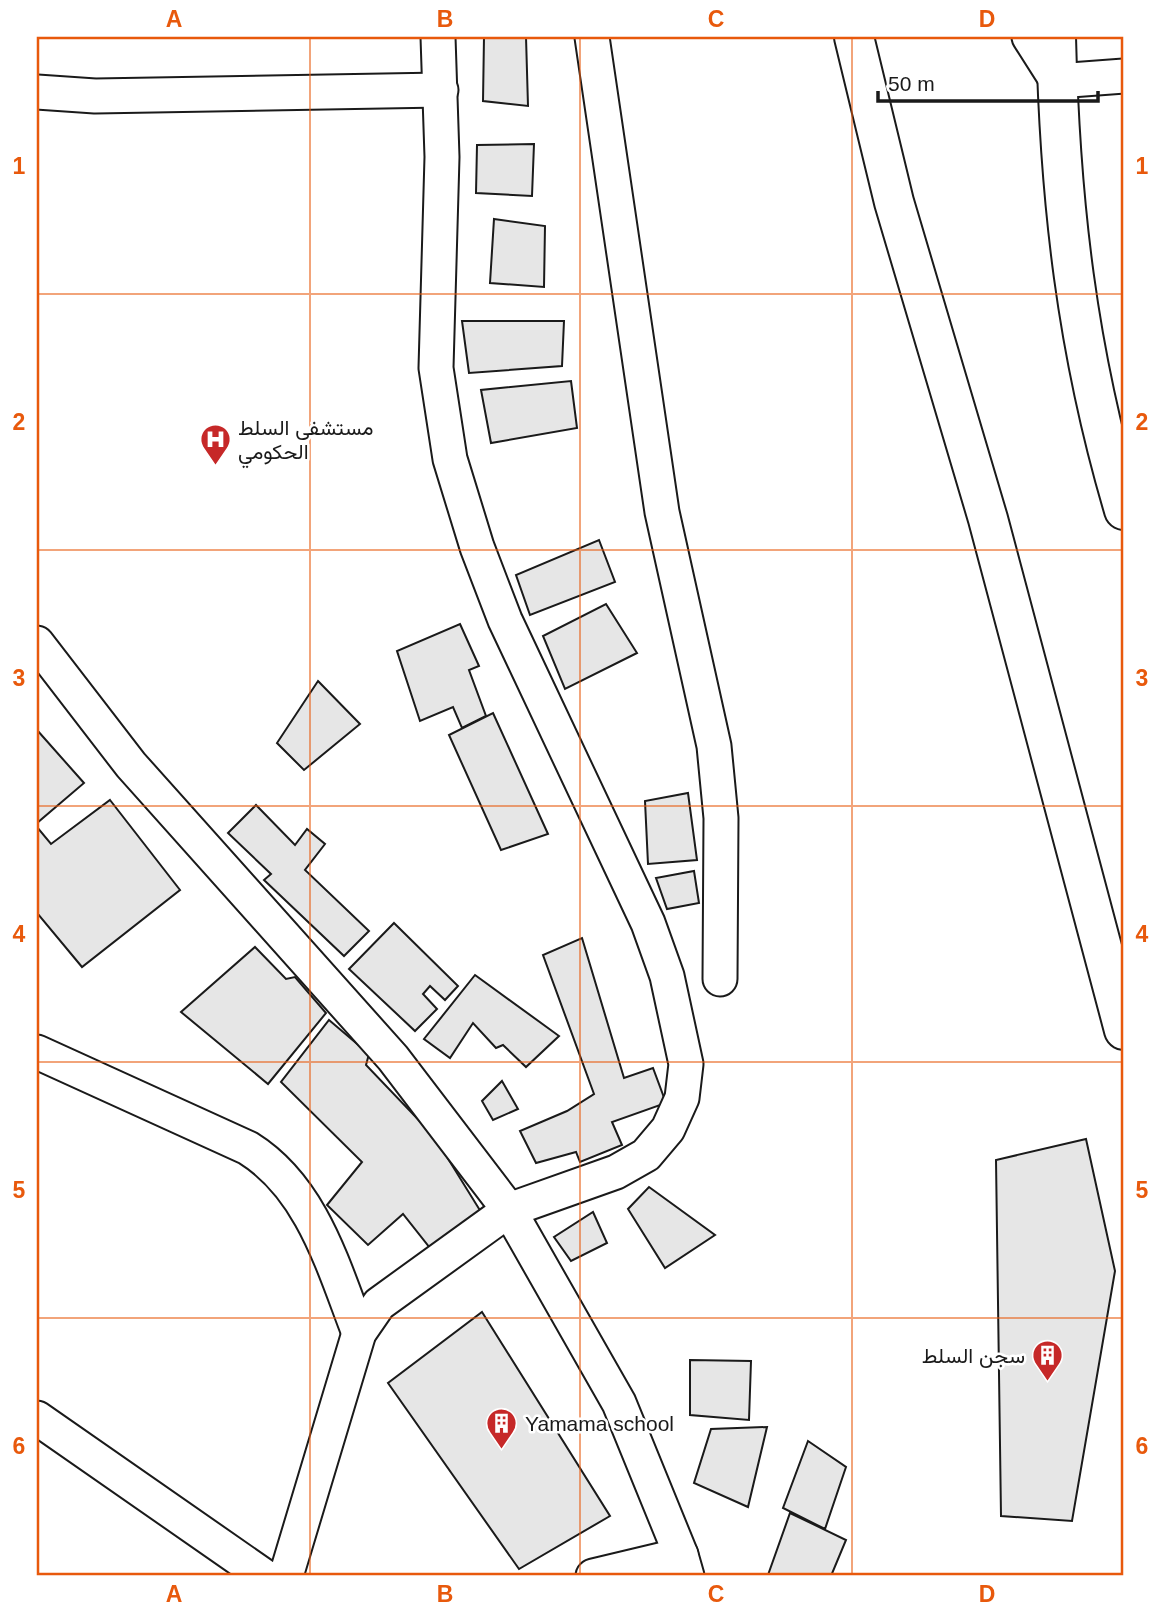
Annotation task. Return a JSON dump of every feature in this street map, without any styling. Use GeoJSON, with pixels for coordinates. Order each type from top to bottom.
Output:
{"type":"FeatureCollection","features":[{"type":"Feature","properties":{"kind":"main road"},"geometry":{"type":"LineString","coordinates":[[854,37],[887,179],[992,532],[1124,1030]]}},
{"type":"Feature","properties":{"kind":"main road"},"geometry":{"type":"LineString","coordinates":[[1056,37],[1065,227],[1075,301],[1098,416],[1124,510]]}},
{"type":"Feature","properties":{"kind":"street"},"geometry":{"type":"LineString","coordinates":[[286,1576],[359,1333],[380,1304],[509,1210],[617,1172],[646,1155],[668,1129],[682,1098],[686,1064],[667,976],[648,923],[505,620],[477,547],[450,459],[441,415],[435,341],[441,223],[441,90],[438,37]]}},
{"type":"Feature","properties":{"kind":"street"},"geometry":{"type":"LineString","coordinates":[[592,37],[662,512],[714,746],[720,818],[720,979]]}},
{"type":"Feature","properties":{"kind":"street"},"geometry":{"type":"LineString","coordinates":[[1029,37],[1057,81],[1124,76]]}},
{"type":"Feature","properties":{"kind":"street"},"geometry":{"type":"LineString","coordinates":[[37,92],[95,96],[441,90]]}},
{"type":"Feature","properties":{"kind":"street"},"geometry":{"type":"LineString","coordinates":[[37,643],[131,765],[393,1058],[509,1210],[619,1403],[684,1565],[593,1576]]}},
{"type":"Feature","properties":{"kind":"street"},"geometry":{"type":"LineString","coordinates":[[37,1052],[236,1143],[268,1161],[296,1193],[314,1222],[359,1333]]}},
{"type":"Feature","properties":{"kind":"street"},"geometry":{"type":"LineString","coordinates":[[37,1418],[264,1576]]}},
{"type":"Feature","properties":{"kind":"building"},"geometry":{"type":"Polygon","coordinates":[[[484,37],[526,37],[528,106],[483,101],[484,37]]]}},
{"type":"Feature","properties":{"kind":"building"},"geometry":{"type":"Polygon","coordinates":[[[534,144],[532,196],[476,193],[477,145],[534,144]]]}},
{"type":"Feature","properties":{"kind":"building"},"geometry":{"type":"Polygon","coordinates":[[[494,219],[545,226],[544,287],[490,283],[494,219]]]}},
{"type":"Feature","properties":{"kind":"building"},"geometry":{"type":"Polygon","coordinates":[[[462,321],[564,321],[562,366],[469,373],[462,321]]]}},
{"type":"Feature","properties":{"kind":"building"},"geometry":{"type":"Polygon","coordinates":[[[571,381],[577,428],[491,443],[481,390],[571,381]]]}},
{"type":"Feature","properties":{"kind":"building"},"geometry":{"type":"Polygon","coordinates":[[[599,540],[615,582],[530,615],[516,575],[599,540]]]}},
{"type":"Feature","properties":{"kind":"building"},"geometry":{"type":"Polygon","coordinates":[[[606,604],[637,653],[565,689],[543,636],[606,604]]]}},
{"type":"Feature","properties":{"kind":"building"},"geometry":{"type":"Polygon","coordinates":[[[460,624],[479,666],[469,670],[486,716],[462,728],[453,707],[420,721],[397,651],[460,624]]]}},
{"type":"Feature","properties":{"kind":"building"},"geometry":{"type":"Polygon","coordinates":[[[318,681],[360,724],[304,770],[277,743],[318,681]]]}},
{"type":"Feature","properties":{"kind":"building"},"geometry":{"type":"Polygon","coordinates":[[[493,713],[548,834],[501,850],[449,735],[493,713]]]}},
{"type":"Feature","properties":{"kind":"building"},"geometry":{"type":"Polygon","coordinates":[[[37,730],[84,783],[37,823],[37,730]]]}},
{"type":"Feature","properties":{"kind":"building"},"geometry":{"type":"Polygon","coordinates":[[[688,793],[697,860],[648,864],[645,801],[688,793]]]}},
{"type":"Feature","properties":{"kind":"building"},"geometry":{"type":"Polygon","coordinates":[[[110,800],[180,890],[82,967],[37,913],[37,827],[51,844],[110,800]]]}},
{"type":"Feature","properties":{"kind":"building"},"geometry":{"type":"Polygon","coordinates":[[[256,805],[295,845],[307,829],[325,844],[305,870],[369,931],[344,956],[264,880],[271,874],[228,833],[256,805]]]}},
{"type":"Feature","properties":{"kind":"building"},"geometry":{"type":"Polygon","coordinates":[[[694,871],[699,903],[667,909],[656,878],[694,871]]]}},
{"type":"Feature","properties":{"kind":"building"},"geometry":{"type":"Polygon","coordinates":[[[394,923],[458,986],[445,1000],[430,986],[423,994],[437,1009],[415,1031],[349,969],[394,923]]]}},
{"type":"Feature","properties":{"kind":"building"},"geometry":{"type":"Polygon","coordinates":[[[582,938],[624,1078],[653,1068],[666,1103],[612,1122],[622,1145],[580,1162],[576,1152],[536,1163],[520,1131],[567,1111],[594,1094],[543,955],[582,938]]]}},
{"type":"Feature","properties":{"kind":"building"},"geometry":{"type":"Polygon","coordinates":[[[255,947],[286,979],[295,977],[326,1013],[268,1084],[181,1012],[255,947]]]}},
{"type":"Feature","properties":{"kind":"building"},"geometry":{"type":"Polygon","coordinates":[[[475,975],[559,1036],[526,1067],[503,1045],[496,1048],[473,1023],[450,1058],[424,1039],[475,975]]]}},
{"type":"Feature","properties":{"kind":"building"},"geometry":{"type":"Polygon","coordinates":[[[329,1020],[369,1054],[366,1065],[434,1136],[481,1212],[434,1253],[403,1214],[368,1245],[327,1205],[362,1162],[281,1082],[329,1020]]]}},
{"type":"Feature","properties":{"kind":"building"},"geometry":{"type":"Polygon","coordinates":[[[502,1081],[518,1109],[493,1120],[482,1101],[502,1081]]]}},
{"type":"Feature","properties":{"kind":"building","name":"سجن السلط"},"geometry":{"type":"Polygon","coordinates":[[[1086,1139],[1115,1271],[1072,1521],[1001,1516],[996,1160],[1086,1139]]]}},
{"type":"Feature","properties":{"kind":"building"},"geometry":{"type":"Polygon","coordinates":[[[649,1187],[715,1235],[665,1268],[628,1209],[649,1187]]]}},
{"type":"Feature","properties":{"kind":"building"},"geometry":{"type":"Polygon","coordinates":[[[593,1212],[607,1243],[571,1261],[554,1237],[593,1212]]]}},
{"type":"Feature","properties":{"kind":"building","name":"Yamama school"},"geometry":{"type":"Polygon","coordinates":[[[482,1312],[610,1516],[519,1569],[388,1383],[482,1312]]]}},
{"type":"Feature","properties":{"kind":"building"},"geometry":{"type":"Polygon","coordinates":[[[690,1360],[751,1361],[749,1420],[690,1415],[690,1360]]]}},
{"type":"Feature","properties":{"kind":"building"},"geometry":{"type":"Polygon","coordinates":[[[767,1427],[748,1507],[694,1483],[711,1429],[767,1427]]]}},
{"type":"Feature","properties":{"kind":"building"},"geometry":{"type":"Polygon","coordinates":[[[808,1441],[846,1467],[825,1529],[783,1508],[808,1441]]]}},
{"type":"Feature","properties":{"kind":"building"},"geometry":{"type":"Polygon","coordinates":[[[790,1513],[846,1540],[831,1576],[768,1575],[790,1513]]]}},
{"type":"Feature","properties":{"kind":"place","name":"مستشفى السلط الحكومي"},"geometry":{"type":"Point","coordinates":[215,466]}},
{"type":"Feature","properties":{"kind":"place","name":"سجن السلط"},"geometry":{"type":"Point","coordinates":[1048,1382]}},
{"type":"Feature","properties":{"kind":"place","name":"Yamama school"},"geometry":{"type":"Point","coordinates":[502,1450]}}]}
